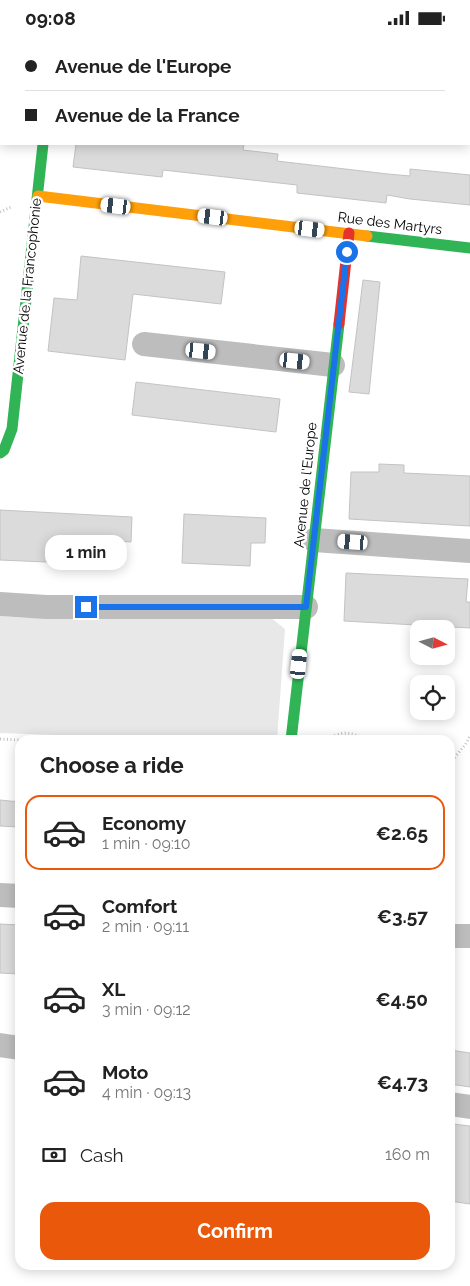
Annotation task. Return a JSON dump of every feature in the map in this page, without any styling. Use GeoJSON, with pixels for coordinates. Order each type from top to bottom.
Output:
{"type":"FeatureCollection","features":[{"type":"Feature","properties":{"kind":"street","name":"Avenue de la Francophonie"},"geometry":{"type":"LineString","coordinates":[[0,453],[4,450],[12,429],[43,145]]}},
{"type":"Feature","properties":{"kind":"street","name":"Rue des Martyrs"},"geometry":{"type":"LineString","coordinates":[[38,197],[470,248]]}},
{"type":"Feature","properties":{"kind":"street","name":"Avenue de l'Europe"},"geometry":{"type":"LineString","coordinates":[[291,735],[349,233]]}},
{"type":"Feature","properties":{"kind":"street"},"geometry":{"type":"LineString","coordinates":[[144,344],[333,365]]}},
{"type":"Feature","properties":{"kind":"street"},"geometry":{"type":"LineString","coordinates":[[314,539],[470,551]]}},
{"type":"Feature","properties":{"kind":"street"},"geometry":{"type":"LineString","coordinates":[[0,604],[46,607],[306,607]]}},
{"type":"Feature","properties":{"kind":"street"},"geometry":{"type":"LineString","coordinates":[[0,895],[15,896]]}},
{"type":"Feature","properties":{"kind":"street"},"geometry":{"type":"LineString","coordinates":[[455,936],[470,936]]}},
{"type":"Feature","properties":{"kind":"street"},"geometry":{"type":"LineString","coordinates":[[0,1045],[15,1047]]}},
{"type":"Feature","properties":{"kind":"street"},"geometry":{"type":"LineString","coordinates":[[455,1105],[470,1107]]}},
{"type":"Feature","properties":{"kind":"path"},"geometry":{"type":"LineString","coordinates":[[334,735],[338,733],[354,733],[358,735]]}},
{"type":"Feature","properties":{"kind":"path"},"geometry":{"type":"LineString","coordinates":[[455,757],[470,736]]}},
{"type":"Feature","properties":{"kind":"path"},"geometry":{"type":"LineString","coordinates":[[0,739],[15,740]]}},
{"type":"Feature","properties":{"kind":"shaded area"},"geometry":{"type":"Polygon","coordinates":[[[0,616],[30,618],[270,617],[285,629],[277,735],[55,735],[0,733],[0,616]]]}},
{"type":"Feature","properties":{"kind":"building"},"geometry":{"type":"Polygon","coordinates":[[[76,145],[244,145],[243,150],[278,154],[277,161],[410,176],[410,169],[470,175],[470,205],[387,195],[386,203],[297,193],[297,185],[163,170],[162,177],[73,167],[76,145]]]}},
{"type":"Feature","properties":{"kind":"building"},"geometry":{"type":"Polygon","coordinates":[[[81,256],[225,272],[221,304],[133,294],[125,360],[48,351],[54,298],[77,300],[81,256]]]}},
{"type":"Feature","properties":{"kind":"building"},"geometry":{"type":"Polygon","coordinates":[[[363,280],[380,282],[369,394],[349,392],[363,280]]]}},
{"type":"Feature","properties":{"kind":"building"},"geometry":{"type":"Polygon","coordinates":[[[136,382],[280,399],[276,432],[132,415],[136,382]]]}},
{"type":"Feature","properties":{"kind":"building"},"geometry":{"type":"Polygon","coordinates":[[[379,464],[404,465],[404,473],[470,476],[470,526],[349,519],[351,472],[379,472],[379,464]]]}},
{"type":"Feature","properties":{"kind":"building"},"geometry":{"type":"Polygon","coordinates":[[[0,510],[132,517],[131,542],[117,541],[115,565],[0,560],[0,510]]]}},
{"type":"Feature","properties":{"kind":"building"},"geometry":{"type":"Polygon","coordinates":[[[184,514],[266,518],[265,543],[251,543],[250,566],[182,563],[184,514]]]}},
{"type":"Feature","properties":{"kind":"building"},"geometry":{"type":"Polygon","coordinates":[[[346,573],[468,579],[466,602],[470,602],[470,628],[455,627],[455,620],[410,620],[410,625],[344,621],[346,573]]]}},
{"type":"Feature","properties":{"kind":"building"},"geometry":{"type":"Polygon","coordinates":[[[0,800],[15,802],[15,827],[0,826],[0,800]]]}},
{"type":"Feature","properties":{"kind":"building"},"geometry":{"type":"Polygon","coordinates":[[[0,924],[15,925],[15,974],[0,973],[0,924]]]}},
{"type":"Feature","properties":{"kind":"building"},"geometry":{"type":"Polygon","coordinates":[[[455,1051],[470,1053],[470,1087],[455,1085],[455,1051]]]}},
{"type":"Feature","properties":{"kind":"building"},"geometry":{"type":"Polygon","coordinates":[[[455,1124],[470,1126],[470,1204],[455,1202],[455,1124]]]}},
{"type":"Feature","properties":{"kind":"traffic: fast"},"geometry":{"type":"LineString","coordinates":[[0,453],[4,450],[12,429],[43,145]]}},
{"type":"Feature","properties":{"kind":"traffic: fast"},"geometry":{"type":"LineString","coordinates":[[367,236],[470,248]]}},
{"type":"Feature","properties":{"kind":"traffic: fast"},"geometry":{"type":"LineString","coordinates":[[292,735],[339,324]]}},
{"type":"Feature","properties":{"kind":"traffic: slow"},"geometry":{"type":"LineString","coordinates":[[38,196],[367,236]]}},
{"type":"Feature","properties":{"kind":"traffic: jam"},"geometry":{"type":"LineString","coordinates":[[339,324],[349,233]]}},
{"type":"Feature","properties":{"kind":"route"},"geometry":{"type":"LineString","coordinates":[[86,607],[306,607],[347,252]]}}]}
